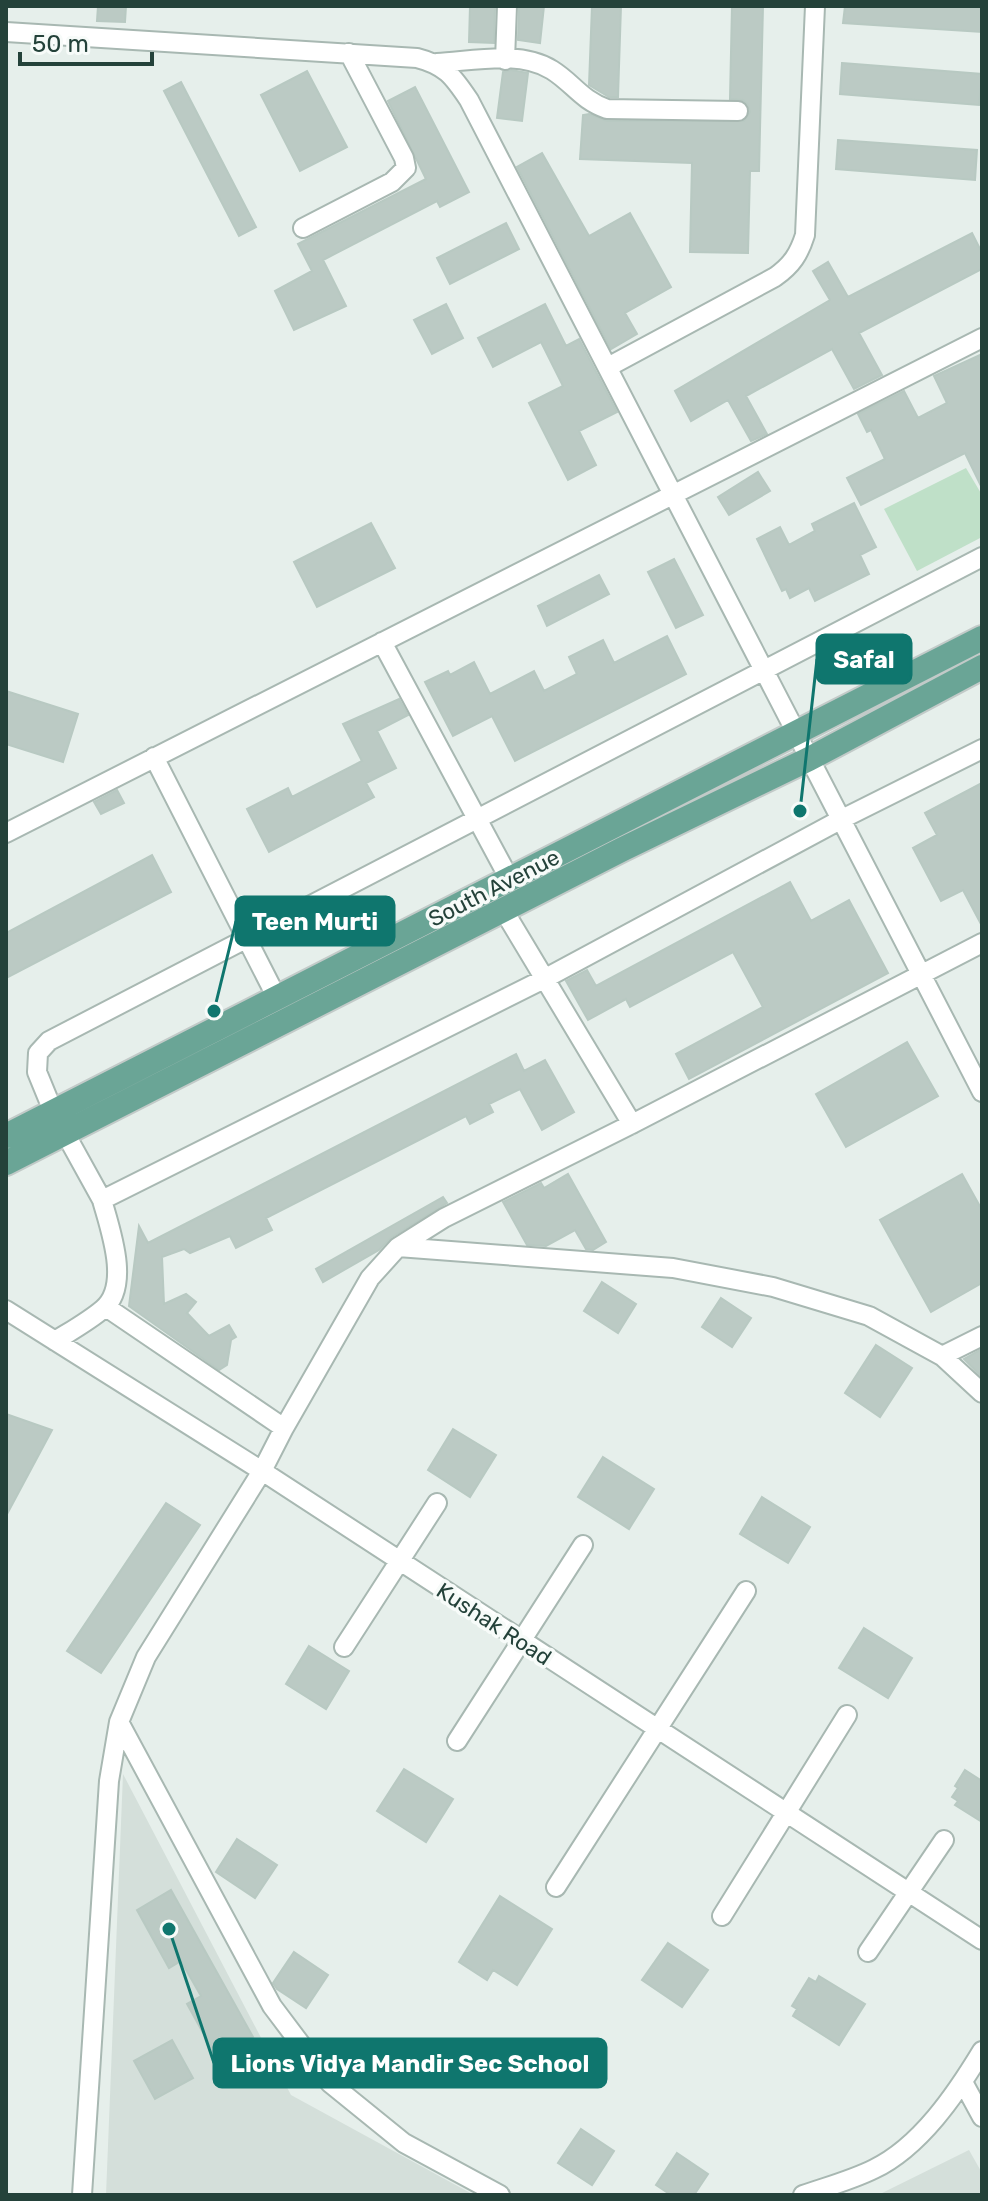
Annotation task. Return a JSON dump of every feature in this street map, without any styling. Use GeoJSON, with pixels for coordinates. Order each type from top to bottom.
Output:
{"type":"FeatureCollection","features":[{"type":"Feature","properties":{"kind":"main road","name":"South Avenue"},"geometry":{"type":"LineString","coordinates":[[6,1163],[59,1122],[277,998],[982,638]]}},
{"type":"Feature","properties":{"kind":"main road","name":"South Avenue"},"geometry":{"type":"LineString","coordinates":[[6,1136],[59,1122],[504,911],[623,849],[809,759],[982,667]]}},
{"type":"Feature","properties":{"kind":"street"},"geometry":{"type":"LineString","coordinates":[[505,60],[507,6]]}},
{"type":"Feature","properties":{"kind":"street"},"geometry":{"type":"LineString","coordinates":[[608,367],[775,277],[789,267],[799,253],[805,235],[815,6]]}},
{"type":"Feature","properties":{"kind":"street"},"geometry":{"type":"LineString","coordinates":[[6,32],[349,53],[417,58],[437,63],[535,61],[555,71],[592,104],[607,109],[738,111]]}},
{"type":"Feature","properties":{"kind":"street"},"geometry":{"type":"LineString","coordinates":[[303,228],[392,182],[406,168],[404,158],[349,53]]}},
{"type":"Feature","properties":{"kind":"street"},"geometry":{"type":"LineString","coordinates":[[437,63],[454,78],[469,100],[982,1092]]}},
{"type":"Feature","properties":{"kind":"street"},"geometry":{"type":"LineString","coordinates":[[6,833],[982,338]]}},
{"type":"Feature","properties":{"kind":"street"},"geometry":{"type":"LineString","coordinates":[[55,1341],[106,1307],[117,1283],[116,1249],[102,1200],[59,1122],[37,1072],[38,1053],[49,1041],[982,557]]}},
{"type":"Feature","properties":{"kind":"street"},"geometry":{"type":"LineString","coordinates":[[382,642],[510,880]]}},
{"type":"Feature","properties":{"kind":"street"},"geometry":{"type":"LineString","coordinates":[[102,1200],[544,979],[840,820],[982,749]]}},
{"type":"Feature","properties":{"kind":"street"},"geometry":{"type":"LineString","coordinates":[[154,757],[277,998]]}},
{"type":"Feature","properties":{"kind":"street"},"geometry":{"type":"LineString","coordinates":[[504,911],[632,1124]]}},
{"type":"Feature","properties":{"kind":"street"},"geometry":{"type":"LineString","coordinates":[[82,2195],[109,1781],[119,1722],[146,1657],[262,1471],[370,1278],[398,1247],[444,1218],[982,943]]}},
{"type":"Feature","properties":{"kind":"street"},"geometry":{"type":"LineString","coordinates":[[398,1247],[673,1268],[773,1287],[869,1316],[942,1356],[982,1393]]}},
{"type":"Feature","properties":{"kind":"street"},"geometry":{"type":"LineString","coordinates":[[106,1307],[284,1428]]}},
{"type":"Feature","properties":{"kind":"street","name":"Kushak Road"},"geometry":{"type":"LineString","coordinates":[[6,1310],[262,1471],[982,1940]]}},
{"type":"Feature","properties":{"kind":"street"},"geometry":{"type":"LineString","coordinates":[[942,1356],[982,1336]]}},
{"type":"Feature","properties":{"kind":"street"},"geometry":{"type":"LineString","coordinates":[[344,1647],[437,1503]]}},
{"type":"Feature","properties":{"kind":"street"},"geometry":{"type":"LineString","coordinates":[[457,1741],[583,1545]]}},
{"type":"Feature","properties":{"kind":"street"},"geometry":{"type":"LineString","coordinates":[[556,1887],[746,1591]]}},
{"type":"Feature","properties":{"kind":"street"},"geometry":{"type":"LineString","coordinates":[[722,1916],[847,1715]]}},
{"type":"Feature","properties":{"kind":"street"},"geometry":{"type":"LineString","coordinates":[[119,1722],[272,2006],[330,2083],[404,2143],[500,2195]]}},
{"type":"Feature","properties":{"kind":"street"},"geometry":{"type":"LineString","coordinates":[[868,1952],[944,1840]]}},
{"type":"Feature","properties":{"kind":"street"},"geometry":{"type":"LineString","coordinates":[[803,2195],[876,2169],[925,2132],[982,2051]]}},
{"type":"Feature","properties":{"kind":"street"},"geometry":{"type":"LineString","coordinates":[[963,2082],[982,2117]]}},
{"type":"Feature","properties":{"kind":"shaded area"},"geometry":{"type":"Polygon","coordinates":[[[123,1774],[291,2095],[474,2195],[106,2195],[123,1774]]]}},
{"type":"Feature","properties":{"kind":"shaded area"},"geometry":{"type":"Polygon","coordinates":[[[969,2150],[982,2173],[982,2195],[878,2195],[969,2150]]]}},
{"type":"Feature","properties":{"kind":"green space"},"geometry":{"type":"Polygon","coordinates":[[[966,468],[982,495],[982,537],[917,571],[884,509],[966,468]]]}},
{"type":"Feature","properties":{"kind":"building"},"geometry":{"type":"Polygon","coordinates":[[[98,6],[126,6],[125,22],[97,21],[98,6]]]}},
{"type":"Feature","properties":{"kind":"building"},"geometry":{"type":"Polygon","coordinates":[[[470,6],[495,6],[494,43],[469,42],[470,6]]]}},
{"type":"Feature","properties":{"kind":"building"},"geometry":{"type":"Polygon","coordinates":[[[519,6],[544,6],[540,43],[518,40],[519,6]]]}},
{"type":"Feature","properties":{"kind":"building"},"geometry":{"type":"Polygon","coordinates":[[[592,6],[621,6],[618,97],[609,97],[589,85],[592,6]]]}},
{"type":"Feature","properties":{"kind":"building"},"geometry":{"type":"Polygon","coordinates":[[[732,6],[763,6],[759,171],[750,171],[748,253],[690,252],[692,163],[580,159],[583,115],[589,114],[607,121],[744,121],[750,112],[748,105],[743,100],[730,99],[732,6]]]}},
{"type":"Feature","properties":{"kind":"building"},"geometry":{"type":"Polygon","coordinates":[[[845,6],[982,6],[982,32],[843,23],[845,6]]]}},
{"type":"Feature","properties":{"kind":"building"},"geometry":{"type":"Polygon","coordinates":[[[842,63],[982,74],[979,105],[840,94],[842,63]]]}},
{"type":"Feature","properties":{"kind":"building"},"geometry":{"type":"Polygon","coordinates":[[[307,71],[347,147],[300,171],[261,95],[307,71]]]}},
{"type":"Feature","properties":{"kind":"building"},"geometry":{"type":"Polygon","coordinates":[[[503,72],[528,73],[522,121],[497,118],[503,72]]]}},
{"type":"Feature","properties":{"kind":"building"},"geometry":{"type":"Polygon","coordinates":[[[181,82],[256,227],[239,236],[164,91],[181,82]]]}},
{"type":"Feature","properties":{"kind":"building"},"geometry":{"type":"Polygon","coordinates":[[[415,87],[469,192],[440,207],[437,201],[323,260],[346,306],[294,330],[275,291],[312,271],[298,244],[426,179],[388,101],[415,87]]]}},
{"type":"Feature","properties":{"kind":"building"},"geometry":{"type":"Polygon","coordinates":[[[838,140],[977,150],[975,180],[836,169],[838,140]]]}},
{"type":"Feature","properties":{"kind":"building"},"geometry":{"type":"Polygon","coordinates":[[[542,153],[589,236],[630,213],[671,287],[625,313],[637,334],[611,349],[517,167],[542,153]]]}},
{"type":"Feature","properties":{"kind":"building"},"geometry":{"type":"Polygon","coordinates":[[[506,223],[519,249],[450,284],[437,258],[506,223]]]}},
{"type":"Feature","properties":{"kind":"building"},"geometry":{"type":"Polygon","coordinates":[[[972,233],[982,253],[982,269],[859,333],[882,375],[854,389],[832,349],[746,396],[767,434],[751,441],[728,400],[691,421],[675,391],[830,300],[813,271],[828,262],[848,297],[972,233]]]}},
{"type":"Feature","properties":{"kind":"building"},"geometry":{"type":"Polygon","coordinates":[[[446,304],[463,338],[432,354],[414,320],[446,304]]]}},
{"type":"Feature","properties":{"kind":"building"},"geometry":{"type":"Polygon","coordinates":[[[545,304],[566,346],[579,339],[617,412],[579,431],[596,465],[568,480],[529,403],[563,386],[541,342],[493,367],[478,338],[545,304]]]}},
{"type":"Feature","properties":{"kind":"building"},"geometry":{"type":"Polygon","coordinates":[[[982,354],[982,488],[965,453],[861,505],[847,478],[885,459],[871,430],[867,432],[858,414],[904,391],[918,418],[947,403],[934,376],[982,354]]]}},
{"type":"Feature","properties":{"kind":"building"},"geometry":{"type":"Polygon","coordinates":[[[758,472],[770,491],[729,515],[718,497],[758,472]]]}},
{"type":"Feature","properties":{"kind":"building"},"geometry":{"type":"Polygon","coordinates":[[[854,503],[876,547],[860,555],[869,574],[815,601],[809,588],[790,598],[786,589],[782,591],[757,539],[780,527],[789,545],[815,531],[812,524],[854,503]]]}},
{"type":"Feature","properties":{"kind":"building"},"geometry":{"type":"Polygon","coordinates":[[[371,523],[395,568],[317,607],[294,562],[371,523]]]}},
{"type":"Feature","properties":{"kind":"building"},"geometry":{"type":"Polygon","coordinates":[[[674,559],[703,615],[676,628],[648,572],[674,559]]]}},
{"type":"Feature","properties":{"kind":"building"},"geometry":{"type":"Polygon","coordinates":[[[599,575],[609,594],[547,626],[538,606],[599,575]]]}},
{"type":"Feature","properties":{"kind":"building"},"geometry":{"type":"Polygon","coordinates":[[[667,636],[686,674],[515,761],[492,716],[453,736],[425,682],[448,671],[450,675],[474,662],[490,694],[534,671],[544,691],[577,674],[569,657],[603,640],[614,663],[667,636]]]}},
{"type":"Feature","properties":{"kind":"building"},"geometry":{"type":"Polygon","coordinates":[[[6,691],[78,714],[63,762],[6,744],[6,691]]]}},
{"type":"Feature","properties":{"kind":"building"},"geometry":{"type":"Polygon","coordinates":[[[399,699],[408,715],[377,731],[396,768],[366,783],[374,797],[269,852],[247,809],[288,788],[292,797],[362,761],[343,724],[399,699]]]}},
{"type":"Feature","properties":{"kind":"building"},"geometry":{"type":"Polygon","coordinates":[[[982,783],[982,926],[963,890],[941,901],[913,848],[937,835],[925,813],[982,783]]]}},
{"type":"Feature","properties":{"kind":"building"},"geometry":{"type":"Polygon","coordinates":[[[117,790],[124,803],[101,814],[94,802],[117,790]]]}},
{"type":"Feature","properties":{"kind":"building"},"geometry":{"type":"Polygon","coordinates":[[[152,855],[171,892],[6,978],[6,933],[152,855]]]}},
{"type":"Feature","properties":{"kind":"building"},"geometry":{"type":"Polygon","coordinates":[[[790,882],[811,921],[849,900],[888,973],[689,1079],[676,1054],[763,1007],[733,952],[630,1007],[626,999],[588,1020],[566,981],[587,970],[596,986],[790,882]]]}},
{"type":"Feature","properties":{"kind":"building"},"geometry":{"type":"Polygon","coordinates":[[[907,1042],[938,1096],[846,1147],[816,1094],[907,1042]]]}},
{"type":"Feature","properties":{"kind":"building"},"geometry":{"type":"Polygon","coordinates":[[[516,1054],[524,1071],[545,1060],[574,1112],[542,1130],[520,1089],[489,1104],[493,1112],[470,1124],[466,1116],[266,1218],[272,1230],[236,1248],[230,1236],[190,1253],[184,1249],[162,1257],[164,1304],[186,1294],[196,1302],[187,1313],[209,1336],[229,1325],[236,1337],[231,1340],[227,1365],[219,1370],[129,1306],[139,1226],[148,1243],[516,1054]]]}},
{"type":"Feature","properties":{"kind":"building"},"geometry":{"type":"Polygon","coordinates":[[[568,1174],[606,1242],[593,1250],[586,1249],[575,1230],[546,1246],[527,1245],[503,1202],[541,1183],[544,1188],[568,1174]]]}},
{"type":"Feature","properties":{"kind":"building"},"geometry":{"type":"Polygon","coordinates":[[[962,1174],[982,1210],[982,1283],[931,1312],[880,1220],[962,1174]]]}},
{"type":"Feature","properties":{"kind":"building"},"geometry":{"type":"Polygon","coordinates":[[[443,1197],[447,1203],[392,1237],[379,1250],[323,1282],[316,1269],[443,1197]]]}},
{"type":"Feature","properties":{"kind":"building"},"geometry":{"type":"Polygon","coordinates":[[[602,1282],[636,1304],[618,1333],[584,1311],[602,1282]]]}},
{"type":"Feature","properties":{"kind":"building"},"geometry":{"type":"Polygon","coordinates":[[[721,1298],[751,1318],[732,1347],[702,1327],[721,1298]]]}},
{"type":"Feature","properties":{"kind":"building"},"geometry":{"type":"Polygon","coordinates":[[[876,1345],[912,1368],[880,1417],[845,1393],[876,1345]]]}},
{"type":"Feature","properties":{"kind":"building"},"geometry":{"type":"Polygon","coordinates":[[[982,1349],[982,1377],[964,1359],[982,1349]]]}},
{"type":"Feature","properties":{"kind":"building"},"geometry":{"type":"Polygon","coordinates":[[[6,1414],[52,1430],[6,1516],[6,1414]]]}},
{"type":"Feature","properties":{"kind":"building"},"geometry":{"type":"Polygon","coordinates":[[[453,1429],[496,1455],[470,1497],[428,1470],[453,1429]]]}},
{"type":"Feature","properties":{"kind":"building"},"geometry":{"type":"Polygon","coordinates":[[[603,1457],[654,1489],[629,1529],[578,1497],[603,1457]]]}},
{"type":"Feature","properties":{"kind":"building"},"geometry":{"type":"Polygon","coordinates":[[[762,1497],[810,1527],[788,1563],[740,1534],[762,1497]]]}},
{"type":"Feature","properties":{"kind":"building"},"geometry":{"type":"Polygon","coordinates":[[[166,1503],[200,1525],[101,1673],[67,1651],[166,1503]]]}},
{"type":"Feature","properties":{"kind":"building"},"geometry":{"type":"Polygon","coordinates":[[[864,1628],[912,1658],[888,1698],[839,1668],[864,1628]]]}},
{"type":"Feature","properties":{"kind":"building"},"geometry":{"type":"Polygon","coordinates":[[[309,1646],[349,1671],[326,1709],[286,1684],[309,1646]]]}},
{"type":"Feature","properties":{"kind":"building"},"geometry":{"type":"Polygon","coordinates":[[[404,1769],[453,1799],[426,1842],[377,1811],[404,1769]]]}},
{"type":"Feature","properties":{"kind":"building"},"geometry":{"type":"Polygon","coordinates":[[[965,1770],[982,1781],[982,1822],[955,1805],[958,1801],[952,1797],[965,1770]]]}},
{"type":"Feature","properties":{"kind":"building"},"geometry":{"type":"Polygon","coordinates":[[[237,1839],[277,1865],[255,1898],[216,1872],[237,1839]]]}},
{"type":"Feature","properties":{"kind":"building"},"geometry":{"type":"Polygon","coordinates":[[[171,1890],[253,2037],[217,2058],[187,2004],[201,1996],[181,1961],[169,1968],[137,1910],[171,1890]]]}},
{"type":"Feature","properties":{"kind":"building"},"geometry":{"type":"Polygon","coordinates":[[[500,1896],[552,1929],[517,1985],[493,1970],[487,1980],[459,1962],[500,1896]]]}},
{"type":"Feature","properties":{"kind":"building"},"geometry":{"type":"Polygon","coordinates":[[[668,1943],[708,1970],[682,2007],[642,1980],[668,1943]]]}},
{"type":"Feature","properties":{"kind":"building"},"geometry":{"type":"Polygon","coordinates":[[[294,1952],[328,1975],[306,2008],[273,1983],[294,1952]]]}},
{"type":"Feature","properties":{"kind":"building"},"geometry":{"type":"Polygon","coordinates":[[[819,1976],[865,2004],[839,2045],[793,2016],[797,2009],[792,2006],[809,1978],[816,1982],[819,1976]]]}},
{"type":"Feature","properties":{"kind":"building"},"geometry":{"type":"Polygon","coordinates":[[[172,2040],[193,2078],[155,2099],[134,2061],[172,2040]]]}},
{"type":"Feature","properties":{"kind":"building"},"geometry":{"type":"Polygon","coordinates":[[[581,2129],[614,2151],[592,2185],[558,2163],[581,2129]]]}},
{"type":"Feature","properties":{"kind":"building"},"geometry":{"type":"Polygon","coordinates":[[[677,2153],[708,2174],[694,2195],[671,2195],[656,2185],[677,2153]]]}},
{"type":"Feature","properties":{"kind":"place","name":"Safal"},"geometry":{"type":"Point","coordinates":[800,811]}},
{"type":"Feature","properties":{"kind":"place","name":"Teen Murti"},"geometry":{"type":"Point","coordinates":[214,1011]}},
{"type":"Feature","properties":{"kind":"place","name":"Lions Vidya Mandir Sec School"},"geometry":{"type":"Point","coordinates":[169,1929]}}]}
